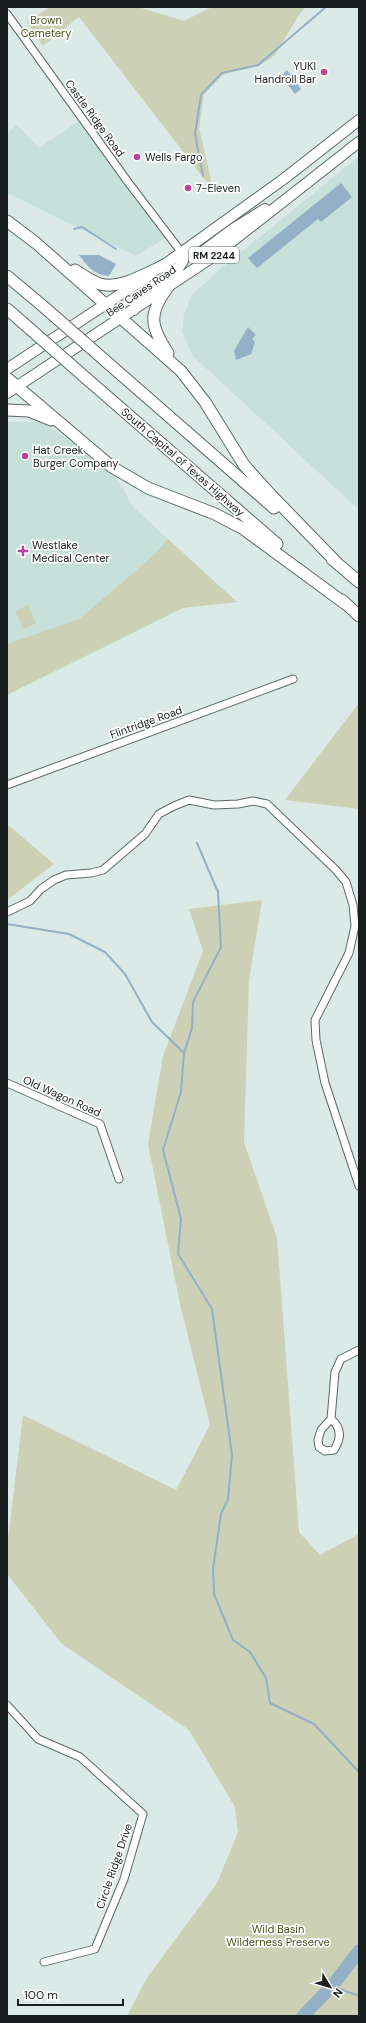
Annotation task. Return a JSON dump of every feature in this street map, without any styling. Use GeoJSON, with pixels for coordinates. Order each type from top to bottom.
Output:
{"type":"FeatureCollection","features":[{"type":"Feature","properties":{"kind":"highway"},"geometry":{"type":"LineString","coordinates":[[7,221],[46,252],[181,371]]}},
{"type":"Feature","properties":{"kind":"highway"},"geometry":{"type":"LineString","coordinates":[[46,252],[92,281],[107,285],[121,283],[167,264]]}},
{"type":"Feature","properties":{"kind":"highway"},"geometry":{"type":"LineString","coordinates":[[7,276],[359,582]]}},
{"type":"Feature","properties":{"kind":"highway"},"geometry":{"type":"LineString","coordinates":[[168,287],[156,305],[153,323],[158,337],[181,371],[205,402],[231,447],[244,465],[338,564]]}},
{"type":"Feature","properties":{"kind":"highway","name":"South Capital of Texas Highway"},"geometry":{"type":"LineString","coordinates":[[7,309],[359,616]]}},
{"type":"Feature","properties":{"kind":"highway"},"geometry":{"type":"LineString","coordinates":[[7,378],[104,461],[130,478],[158,492],[215,514],[242,528],[347,605]]}},
{"type":"Feature","properties":{"kind":"highway"},"geometry":{"type":"LineString","coordinates":[[7,410],[35,413],[65,428]]}},
{"type":"Feature","properties":{"kind":"main road","name":"Bee Caves Road"},"geometry":{"type":"LineString","coordinates":[[7,369],[167,264],[278,183],[359,120]]}},
{"type":"Feature","properties":{"kind":"main road","name":"Bee Caves Road"},"geometry":{"type":"LineString","coordinates":[[7,393],[134,310],[226,246],[359,142]]}},
{"type":"Feature","properties":{"kind":"main road"},"geometry":{"type":"LineString","coordinates":[[134,310],[138,298],[144,291],[179,267],[183,261],[182,253],[192,256],[198,255],[233,229],[302,188]]}},
{"type":"Feature","properties":{"kind":"street","name":"Castle Ridge Road"},"geometry":{"type":"LineString","coordinates":[[7,14],[128,182],[182,253]]}},
{"type":"Feature","properties":{"kind":"street","name":"Flintridge Road"},"geometry":{"type":"LineString","coordinates":[[7,785],[293,679]]}},
{"type":"Feature","properties":{"kind":"street"},"geometry":{"type":"LineString","coordinates":[[7,912],[30,901],[41,889],[54,880],[66,875],[91,873],[103,870],[145,834],[159,814],[174,806],[189,800],[214,805],[238,804],[253,801],[267,804],[336,870],[346,882],[353,905],[355,926],[349,953],[315,1020],[316,1040],[325,1083],[359,1186]]}},
{"type":"Feature","properties":{"kind":"street","name":"Old Wagon Road"},"geometry":{"type":"LineString","coordinates":[[7,1084],[100,1124],[119,1179]]}},
{"type":"Feature","properties":{"kind":"street"},"geometry":{"type":"LineString","coordinates":[[331,1419],[335,1372],[340,1359],[359,1350]]}},
{"type":"Feature","properties":{"kind":"street","name":"Circle Ridge Drive"},"geometry":{"type":"LineString","coordinates":[[7,1705],[38,1739],[80,1757],[143,1814],[124,1879],[95,1949],[44,1962]]}},
{"type":"Feature","properties":{"kind":"shaded area"},"geometry":{"type":"Polygon","coordinates":[[[82,119],[170,235],[136,256],[7,193],[7,134],[17,125],[39,148],[82,119]]]}},
{"type":"Feature","properties":{"kind":"shaded area"},"geometry":{"type":"Polygon","coordinates":[[[359,156],[359,510],[193,356],[182,332],[184,314],[192,295],[218,271],[359,156]]]}},
{"type":"Feature","properties":{"kind":"shaded area"},"geometry":{"type":"Polygon","coordinates":[[[7,422],[40,422],[75,444],[116,477],[134,508],[168,539],[155,554],[79,619],[7,644],[7,422]]]}},
{"type":"Feature","properties":{"kind":"green space","name":"Brown Cemetery"},"geometry":{"type":"Polygon","coordinates":[[[50,7],[138,7],[184,21],[212,7],[306,7],[299,15],[275,55],[259,66],[223,74],[204,94],[199,128],[211,179],[209,185],[79,17],[43,46],[27,22],[50,7]]]}},
{"type":"Feature","properties":{"kind":"green space"},"geometry":{"type":"Polygon","coordinates":[[[168,539],[237,602],[183,608],[7,695],[7,644],[79,619],[155,554],[168,539]]]}},
{"type":"Feature","properties":{"kind":"green space"},"geometry":{"type":"Polygon","coordinates":[[[28,605],[36,623],[24,629],[15,611],[28,605]]]}},
{"type":"Feature","properties":{"kind":"green space"},"geometry":{"type":"Polygon","coordinates":[[[359,703],[359,809],[285,800],[352,712],[359,703]]]}},
{"type":"Feature","properties":{"kind":"green space"},"geometry":{"type":"Polygon","coordinates":[[[7,824],[54,864],[7,900],[7,824]]]}},
{"type":"Feature","properties":{"kind":"green space","name":"Wild Basin Wilderness Preserve"},"geometry":{"type":"Polygon","coordinates":[[[262,900],[249,981],[244,1142],[277,1238],[299,1532],[320,1555],[359,1534],[359,2016],[127,2016],[147,1978],[217,1883],[238,1832],[235,1807],[189,1730],[62,1644],[7,1574],[7,1547],[23,1415],[176,1490],[210,1425],[180,1304],[148,1144],[163,1056],[203,951],[189,909],[262,900]]]}},
{"type":"Feature","properties":{"kind":"water"},"geometry":{"type":"Polygon","coordinates":[[[287,70],[301,89],[295,94],[281,76],[287,70]]]}},
{"type":"Feature","properties":{"kind":"water"},"geometry":{"type":"Polygon","coordinates":[[[341,183],[352,197],[321,222],[318,219],[257,268],[248,258],[341,183]]]}},
{"type":"Feature","properties":{"kind":"water"},"geometry":{"type":"Polygon","coordinates":[[[79,255],[99,255],[116,264],[109,276],[99,274],[92,270],[79,255]]]}},
{"type":"Feature","properties":{"kind":"water"},"geometry":{"type":"Polygon","coordinates":[[[248,327],[256,335],[252,339],[255,342],[251,354],[236,360],[234,351],[248,327]]]}},
{"type":"Feature","properties":{"kind":"waterway"},"geometry":{"type":"LineString","coordinates":[[203,176],[195,134],[201,95],[222,73],[258,65],[326,7]]}},
{"type":"Feature","properties":{"kind":"waterway"},"geometry":{"type":"LineString","coordinates":[[74,229],[82,227],[116,249]]}},
{"type":"Feature","properties":{"kind":"waterway"},"geometry":{"type":"LineString","coordinates":[[197,843],[218,892],[221,947],[193,1002],[192,1028],[184,1053],[181,1092],[163,1150],[181,1219],[178,1254],[212,1309],[232,1455],[228,1499],[221,1514],[213,1569],[214,1594],[233,1640],[250,1652],[266,1678],[270,1703],[314,1724],[359,1772]]}},
{"type":"Feature","properties":{"kind":"waterway"},"geometry":{"type":"LineString","coordinates":[[7,924],[69,934],[105,952],[125,974],[152,1022],[184,1053]]}},
{"type":"Feature","properties":{"kind":"waterway"},"geometry":{"type":"LineString","coordinates":[[303,2016],[332,1986],[359,1951]]}},
{"type":"Feature","properties":{"kind":"waterway"},"geometry":{"type":"LineString","coordinates":[[332,1986],[359,1996]]}},
{"type":"Feature","properties":{"kind":"place","name":"YUKI Handroll Bar"},"geometry":{"type":"Point","coordinates":[324,72]}},
{"type":"Feature","properties":{"kind":"place","name":"Wells Fargo"},"geometry":{"type":"Point","coordinates":[137,157]}},
{"type":"Feature","properties":{"kind":"place","name":"7-Eleven"},"geometry":{"type":"Point","coordinates":[188,188]}},
{"type":"Feature","properties":{"kind":"place","name":"Hat Creek Burger Company"},"geometry":{"type":"Point","coordinates":[25,456]}},
{"type":"Feature","properties":{"kind":"place","name":"Westlake Medical Center"},"geometry":{"type":"Point","coordinates":[23,551]}}]}
